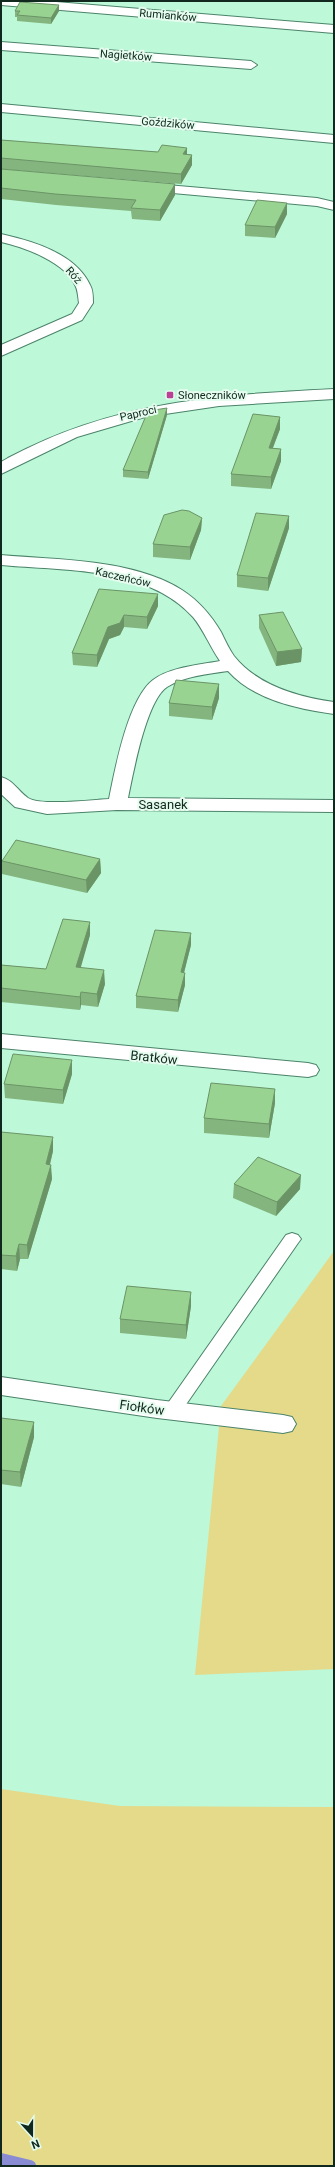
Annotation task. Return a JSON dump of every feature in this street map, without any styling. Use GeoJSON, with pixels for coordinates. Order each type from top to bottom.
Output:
{"type":"FeatureCollection","features":[{"type":"Feature","properties":{"kind":"street","name":"Rumianków"},"geometry":{"type":"LineString","coordinates":[[1,1],[334,29]]}},
{"type":"Feature","properties":{"kind":"street","name":"Nagietków"},"geometry":{"type":"LineString","coordinates":[[1,46],[251,65]]}},
{"type":"Feature","properties":{"kind":"street","name":"Goździków"},"geometry":{"type":"LineString","coordinates":[[1,108],[334,139]]}},
{"type":"Feature","properties":{"kind":"street"},"geometry":{"type":"LineString","coordinates":[[134,186],[317,202],[334,206]]}},
{"type":"Feature","properties":{"kind":"street","name":"Róż"},"geometry":{"type":"LineString","coordinates":[[1,238],[25,244],[56,258],[65,265],[83,284],[86,303],[77,316],[50,330],[1,351]]}},
{"type":"Feature","properties":{"kind":"street","name":"Paproci"},"geometry":{"type":"LineString","coordinates":[[1,469],[62,437],[100,423],[142,411],[238,398],[334,394]]}},
{"type":"Feature","properties":{"kind":"street","name":"Kaczeńców"},"geometry":{"type":"LineString","coordinates":[[1,560],[98,570],[136,578],[166,588],[185,601],[202,617],[232,665],[240,674],[279,696],[334,708]]}},
{"type":"Feature","properties":{"kind":"street"},"geometry":{"type":"LineString","coordinates":[[117,804],[142,708],[157,685],[183,674],[232,665]]}},
{"type":"Feature","properties":{"kind":"street","name":"Sasanek"},"geometry":{"type":"LineString","coordinates":[[1,783],[22,803],[47,808],[117,804],[334,806]]}},
{"type":"Feature","properties":{"kind":"street","name":"Bratków"},"geometry":{"type":"LineString","coordinates":[[1,1041],[187,1060],[308,1070]]}},
{"type":"Feature","properties":{"kind":"street","name":"Fiołków"},"geometry":{"type":"LineString","coordinates":[[1,1386],[172,1411],[283,1424]]}},
{"type":"Feature","properties":{"kind":"lane"},"geometry":{"type":"LineString","coordinates":[[172,1411],[292,1239]]}},
{"type":"Feature","properties":{"kind":"shaded area"},"geometry":{"type":"Polygon","coordinates":[[[334,1251],[334,1669],[195,1675],[221,1406],[334,1251]]]}},
{"type":"Feature","properties":{"kind":"shaded area"},"geometry":{"type":"Polygon","coordinates":[[[1,1789],[120,1806],[334,1807],[334,2166],[1,2166],[1,1789]]]}},
{"type":"Feature","properties":{"kind":"building"},"geometry":{"type":"Polygon","coordinates":[[[20,2],[59,5],[51,18],[17,15],[20,11],[15,11],[20,2]]]}},
{"type":"Feature","properties":{"kind":"building"},"geometry":{"type":"Polygon","coordinates":[[[1,140],[158,152],[162,145],[187,148],[183,154],[192,155],[181,174],[1,158],[1,140]]]}},
{"type":"Feature","properties":{"kind":"building"},"geometry":{"type":"Polygon","coordinates":[[[1,169],[175,184],[160,210],[131,208],[136,200],[1,188],[1,169]]]}},
{"type":"Feature","properties":{"kind":"building"},"geometry":{"type":"Polygon","coordinates":[[[257,200],[287,203],[275,227],[245,225],[257,200]]]}},
{"type":"Feature","properties":{"kind":"building"},"geometry":{"type":"Polygon","coordinates":[[[167,408],[148,472],[123,470],[148,411],[167,408]]]}},
{"type":"Feature","properties":{"kind":"building"},"geometry":{"type":"Polygon","coordinates":[[[253,414],[280,417],[269,448],[281,449],[271,477],[231,474],[253,414]]]}},
{"type":"Feature","properties":{"kind":"building"},"geometry":{"type":"Polygon","coordinates":[[[182,510],[189,511],[202,518],[190,547],[153,544],[164,515],[182,510]]]}},
{"type":"Feature","properties":{"kind":"building"},"geometry":{"type":"Polygon","coordinates":[[[256,513],[289,516],[268,578],[237,575],[256,513]]]}},
{"type":"Feature","properties":{"kind":"building"},"geometry":{"type":"Polygon","coordinates":[[[99,589],[158,594],[147,617],[124,615],[120,623],[108,627],[97,655],[72,653],[99,589]]]}},
{"type":"Feature","properties":{"kind":"building"},"geometry":{"type":"Polygon","coordinates":[[[283,612],[302,649],[277,652],[259,615],[283,612]]]}},
{"type":"Feature","properties":{"kind":"building"},"geometry":{"type":"Polygon","coordinates":[[[176,680],[219,684],[212,707],[169,703],[176,680]]]}},
{"type":"Feature","properties":{"kind":"building"},"geometry":{"type":"Polygon","coordinates":[[[16,840],[100,859],[86,880],[2,861],[16,840]]]}},
{"type":"Feature","properties":{"kind":"building"},"geometry":{"type":"Polygon","coordinates":[[[63,919],[90,922],[76,967],[104,970],[97,994],[81,992],[80,997],[1,988],[1,965],[46,969],[63,919]]]}},
{"type":"Feature","properties":{"kind":"building"},"geometry":{"type":"Polygon","coordinates":[[[155,930],[191,933],[181,972],[185,973],[178,1000],[136,996],[155,930]]]}},
{"type":"Feature","properties":{"kind":"building"},"geometry":{"type":"Polygon","coordinates":[[[13,1054],[72,1060],[63,1090],[4,1084],[13,1054]]]}},
{"type":"Feature","properties":{"kind":"building"},"geometry":{"type":"Polygon","coordinates":[[[211,1083],[275,1089],[269,1124],[204,1118],[211,1083]]]}},
{"type":"Feature","properties":{"kind":"building"},"geometry":{"type":"Polygon","coordinates":[[[1,1132],[53,1137],[46,1164],[51,1165],[27,1245],[19,1244],[16,1256],[1,1255],[1,1132]]]}},
{"type":"Feature","properties":{"kind":"building"},"geometry":{"type":"Polygon","coordinates":[[[258,1157],[301,1175],[277,1202],[234,1184],[258,1157]]]}},
{"type":"Feature","properties":{"kind":"building"},"geometry":{"type":"Polygon","coordinates":[[[127,1286],[191,1292],[186,1325],[120,1319],[127,1286]]]}},
{"type":"Feature","properties":{"kind":"building"},"geometry":{"type":"Polygon","coordinates":[[[1,1418],[34,1422],[20,1472],[1,1470],[1,1418]]]}},
{"type":"Feature","properties":{"kind":"waterway"},"geometry":{"type":"LineString","coordinates":[[1,2159],[30,2166]]}},
{"type":"Feature","properties":{"kind":"place","name":"Słoneczników"},"geometry":{"type":"Point","coordinates":[170,395]}}]}
